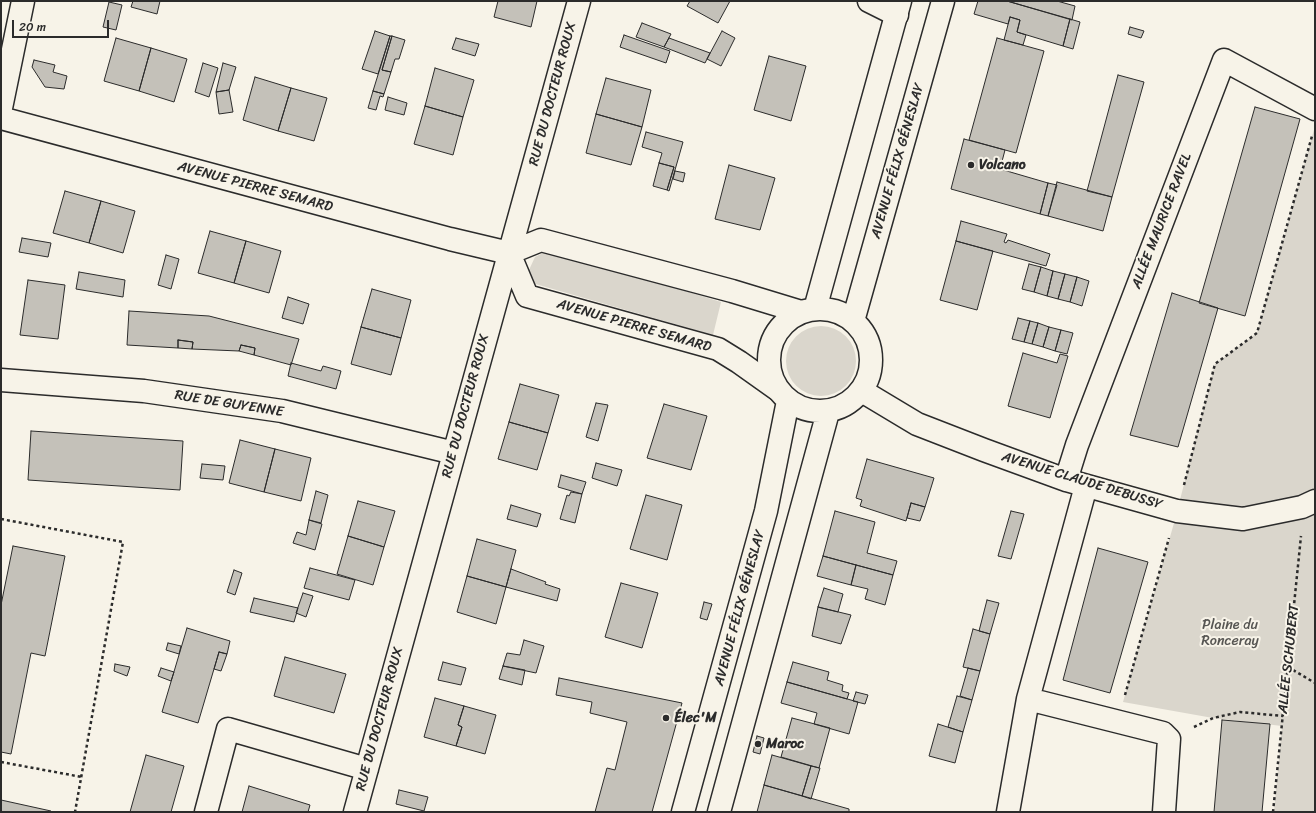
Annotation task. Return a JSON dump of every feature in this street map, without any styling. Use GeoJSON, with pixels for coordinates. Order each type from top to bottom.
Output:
{"type":"FeatureCollection","features":[{"type":"Feature","properties":{"kind":"street"},"geometry":{"type":"LineString","coordinates":[[1,108],[24,1]]}},
{"type":"Feature","properties":{"kind":"street","name":"RUE DU DOCTEUR ROUX"},"geometry":{"type":"LineString","coordinates":[[355,812],[578,1]]}},
{"type":"Feature","properties":{"kind":"street"},"geometry":{"type":"LineString","coordinates":[[808,311],[899,8],[869,1]]}},
{"type":"Feature","properties":{"kind":"street","name":"AVENUE FÉLIX GÉNESLAY"},"geometry":{"type":"LineString","coordinates":[[853,321],[943,1]]}},
{"type":"Feature","properties":{"kind":"street","name":"ALLÉE MAURICE RAVEL"},"geometry":{"type":"LineString","coordinates":[[1066,480],[1077,445],[1224,60],[1315,109]]}},
{"type":"Feature","properties":{"kind":"street","name":"AVENUE PIERRE SEMARD"},"geometry":{"type":"LineString","coordinates":[[1,118],[450,239],[509,253],[527,296],[718,350],[739,362],[782,395]]}},
{"type":"Feature","properties":{"kind":"street"},"geometry":{"type":"LineString","coordinates":[[509,253],[541,240],[808,311],[837,312],[853,321],[864,334],[871,353],[871,371],[862,391],[848,403],[828,412],[804,410],[782,395],[769,372],[768,355],[773,338],[789,319],[808,311]]}},
{"type":"Feature","properties":{"kind":"street","name":"RUE DE GUYENNE"},"geometry":{"type":"LineString","coordinates":[[1,380],[144,391],[282,411],[454,453]]}},
{"type":"Feature","properties":{"kind":"street","name":"AVENUE CLAUDE DEBUSSY"},"geometry":{"type":"LineString","coordinates":[[862,391],[917,424],[1066,480],[1177,511],[1243,518],[1308,504]]}},
{"type":"Feature","properties":{"kind":"street","name":"AVENUE FÉLIX GÉNESLAY"},"geometry":{"type":"LineString","coordinates":[[683,812],[766,511],[782,395]]}},
{"type":"Feature","properties":{"kind":"street"},"geometry":{"type":"LineString","coordinates":[[719,812],[828,412]]}},
{"type":"Feature","properties":{"kind":"street"},"geometry":{"type":"LineString","coordinates":[[1008,812],[1028,700],[1086,486]]}},
{"type":"Feature","properties":{"kind":"street"},"geometry":{"type":"LineString","coordinates":[[1028,700],[1162,733],[1169,739],[1164,812]]}},
{"type":"Feature","properties":{"kind":"street"},"geometry":{"type":"LineString","coordinates":[[206,812],[228,729],[366,769]]}},
{"type":"Feature","properties":{"kind":"path"},"geometry":{"type":"LineString","coordinates":[[1118,723],[1177,511],[1215,364],[1257,333],[1313,134]]}},
{"type":"Feature","properties":{"kind":"path","name":"ALLÉE SCHUBERT"},"geometry":{"type":"LineString","coordinates":[[1273,812],[1302,530],[1308,504]]}},
{"type":"Feature","properties":{"kind":"path"},"geometry":{"type":"LineString","coordinates":[[1,519],[123,542],[75,812]]}},
{"type":"Feature","properties":{"kind":"path"},"geometry":{"type":"LineString","coordinates":[[1288,667],[1315,682]]}},
{"type":"Feature","properties":{"kind":"path"},"geometry":{"type":"LineString","coordinates":[[1169,739],[1213,718],[1240,712],[1283,716]]}},
{"type":"Feature","properties":{"kind":"path"},"geometry":{"type":"LineString","coordinates":[[1,762],[82,777]]}},
{"type":"Feature","properties":{"kind":"green space","name":"Plaine du Ronceray"},"geometry":{"type":"Polygon","coordinates":[[[1315,126],[1315,812],[1274,812],[1282,726],[1213,718],[1123,702],[1174,523],[1215,364],[1257,333],[1315,126]]]}},
{"type":"Feature","properties":{"kind":"green space"},"geometry":{"type":"Polygon","coordinates":[[[545,252],[610,268],[721,302],[713,335],[532,283],[529,270],[535,257],[545,252]]]}},
{"type":"Feature","properties":{"kind":"green space"},"geometry":{"type":"Polygon","coordinates":[[[814,326],[828,326],[841,332],[850,341],[856,354],[854,374],[846,386],[828,396],[814,396],[801,390],[792,381],[786,368],[786,354],[792,341],[801,332],[814,326]]]}},
{"type":"Feature","properties":{"kind":"building"},"geometry":{"type":"Polygon","coordinates":[[[133,1],[160,1],[157,14],[131,7],[133,1]]]}},
{"type":"Feature","properties":{"kind":"building"},"geometry":{"type":"Polygon","coordinates":[[[498,1],[537,1],[531,27],[494,17],[498,1]]]}},
{"type":"Feature","properties":{"kind":"building"},"geometry":{"type":"Polygon","coordinates":[[[690,1],[730,1],[718,23],[687,6],[690,1]]]}},
{"type":"Feature","properties":{"kind":"building"},"geometry":{"type":"Polygon","coordinates":[[[978,1],[1007,1],[1070,19],[1063,46],[1017,32],[1020,20],[1010,17],[1008,24],[974,14],[978,1]]]}},
{"type":"Feature","properties":{"kind":"building"},"geometry":{"type":"Polygon","coordinates":[[[1007,1],[1057,1],[1075,6],[1072,20],[1007,1]]]}},
{"type":"Feature","properties":{"kind":"building"},"geometry":{"type":"Polygon","coordinates":[[[109,2],[122,5],[116,30],[103,27],[109,2]]]}},
{"type":"Feature","properties":{"kind":"building"},"geometry":{"type":"Polygon","coordinates":[[[1010,17],[1020,20],[1017,32],[1026,35],[1023,45],[1004,40],[1010,17]]]}},
{"type":"Feature","properties":{"kind":"building"},"geometry":{"type":"Polygon","coordinates":[[[1070,19],[1080,22],[1073,49],[1063,46],[1070,19]]]}},
{"type":"Feature","properties":{"kind":"building"},"geometry":{"type":"Polygon","coordinates":[[[642,23],[671,34],[664,47],[636,37],[642,23]]]}},
{"type":"Feature","properties":{"kind":"building"},"geometry":{"type":"Polygon","coordinates":[[[1130,27],[1144,31],[1141,38],[1128,34],[1130,27]]]}},
{"type":"Feature","properties":{"kind":"building"},"geometry":{"type":"Polygon","coordinates":[[[375,31],[390,36],[378,74],[362,69],[375,31]]]}},
{"type":"Feature","properties":{"kind":"building"},"geometry":{"type":"Polygon","coordinates":[[[722,31],[735,38],[721,66],[707,59],[722,31]]]}},
{"type":"Feature","properties":{"kind":"building"},"geometry":{"type":"Polygon","coordinates":[[[624,35],[670,51],[666,63],[620,47],[624,35]]]}},
{"type":"Feature","properties":{"kind":"building"},"geometry":{"type":"Polygon","coordinates":[[[390,36],[392,36],[382,70],[391,72],[384,94],[373,91],[390,36]]]}},
{"type":"Feature","properties":{"kind":"building"},"geometry":{"type":"Polygon","coordinates":[[[392,36],[405,40],[399,59],[395,59],[391,72],[382,70],[392,36]]]}},
{"type":"Feature","properties":{"kind":"building"},"geometry":{"type":"Polygon","coordinates":[[[116,38],[151,48],[139,91],[104,81],[116,38]]]}},
{"type":"Feature","properties":{"kind":"building"},"geometry":{"type":"Polygon","coordinates":[[[456,38],[479,44],[475,56],[452,49],[456,38]]]}},
{"type":"Feature","properties":{"kind":"building"},"geometry":{"type":"Polygon","coordinates":[[[669,38],[710,53],[705,63],[664,47],[669,38]]]}},
{"type":"Feature","properties":{"kind":"building"},"geometry":{"type":"Polygon","coordinates":[[[997,38],[1044,51],[1016,153],[969,140],[997,38]]]}},
{"type":"Feature","properties":{"kind":"building"},"geometry":{"type":"Polygon","coordinates":[[[151,48],[187,59],[174,102],[139,91],[151,48]]]}},
{"type":"Feature","properties":{"kind":"building"},"geometry":{"type":"Polygon","coordinates":[[[769,56],[806,66],[791,121],[754,110],[769,56]]]}},
{"type":"Feature","properties":{"kind":"building"},"geometry":{"type":"Polygon","coordinates":[[[34,60],[55,65],[53,72],[67,76],[64,89],[45,87],[32,67],[34,60]]]}},
{"type":"Feature","properties":{"kind":"building"},"geometry":{"type":"Polygon","coordinates":[[[203,63],[218,68],[209,97],[195,92],[203,63]]]}},
{"type":"Feature","properties":{"kind":"building"},"geometry":{"type":"Polygon","coordinates":[[[223,63],[236,67],[229,90],[216,92],[223,63]]]}},
{"type":"Feature","properties":{"kind":"building"},"geometry":{"type":"Polygon","coordinates":[[[435,68],[474,80],[463,117],[425,106],[435,68]]]}},
{"type":"Feature","properties":{"kind":"building"},"geometry":{"type":"Polygon","coordinates":[[[1118,75],[1144,82],[1112,197],[1087,191],[1118,75]]]}},
{"type":"Feature","properties":{"kind":"building"},"geometry":{"type":"Polygon","coordinates":[[[255,77],[291,88],[278,131],[243,120],[255,77]]]}},
{"type":"Feature","properties":{"kind":"building"},"geometry":{"type":"Polygon","coordinates":[[[606,78],[651,90],[642,127],[596,114],[606,78]]]}},
{"type":"Feature","properties":{"kind":"building"},"geometry":{"type":"Polygon","coordinates":[[[291,88],[327,98],[314,141],[278,131],[291,88]]]}},
{"type":"Feature","properties":{"kind":"building"},"geometry":{"type":"Polygon","coordinates":[[[229,90],[233,112],[219,114],[216,92],[229,90]]]}},
{"type":"Feature","properties":{"kind":"building"},"geometry":{"type":"Polygon","coordinates":[[[373,91],[384,94],[383,97],[380,96],[376,110],[368,108],[373,91]]]}},
{"type":"Feature","properties":{"kind":"building"},"geometry":{"type":"Polygon","coordinates":[[[388,97],[407,103],[404,115],[385,110],[388,97]]]}},
{"type":"Feature","properties":{"kind":"building"},"geometry":{"type":"Polygon","coordinates":[[[425,106],[463,117],[453,155],[414,144],[425,106]]]}},
{"type":"Feature","properties":{"kind":"building"},"geometry":{"type":"Polygon","coordinates":[[[1255,107],[1300,119],[1245,316],[1199,303],[1255,107]]]}},
{"type":"Feature","properties":{"kind":"building"},"geometry":{"type":"Polygon","coordinates":[[[596,114],[642,127],[631,165],[586,153],[596,114]]]}},
{"type":"Feature","properties":{"kind":"building"},"geometry":{"type":"Polygon","coordinates":[[[646,132],[683,142],[669,191],[667,190],[674,167],[659,163],[662,153],[642,147],[646,132]]]}},
{"type":"Feature","properties":{"kind":"building"},"geometry":{"type":"Polygon","coordinates":[[[964,139],[1005,150],[1000,169],[1048,183],[1040,214],[951,189],[964,139]]]}},
{"type":"Feature","properties":{"kind":"building"},"geometry":{"type":"Polygon","coordinates":[[[659,163],[674,167],[667,190],[653,186],[659,163]]]}},
{"type":"Feature","properties":{"kind":"building"},"geometry":{"type":"Polygon","coordinates":[[[729,165],[775,178],[760,230],[715,219],[729,165]]]}},
{"type":"Feature","properties":{"kind":"building"},"geometry":{"type":"Polygon","coordinates":[[[675,171],[685,173],[683,182],[673,179],[675,171]]]}},
{"type":"Feature","properties":{"kind":"building"},"geometry":{"type":"Polygon","coordinates":[[[1057,182],[1112,197],[1103,231],[1048,216],[1057,182]]]}},
{"type":"Feature","properties":{"kind":"building"},"geometry":{"type":"Polygon","coordinates":[[[1048,183],[1057,185],[1048,216],[1040,214],[1048,183]]]}},
{"type":"Feature","properties":{"kind":"building"},"geometry":{"type":"Polygon","coordinates":[[[65,191],[101,201],[89,243],[53,233],[65,191]]]}},
{"type":"Feature","properties":{"kind":"building"},"geometry":{"type":"Polygon","coordinates":[[[101,201],[135,211],[123,253],[89,243],[101,201]]]}},
{"type":"Feature","properties":{"kind":"building"},"geometry":{"type":"Polygon","coordinates":[[[961,221],[1007,234],[1004,242],[1006,243],[1008,240],[1050,254],[1046,266],[956,241],[961,221]]]}},
{"type":"Feature","properties":{"kind":"building"},"geometry":{"type":"Polygon","coordinates":[[[210,231],[246,241],[234,283],[198,273],[210,231]]]}},
{"type":"Feature","properties":{"kind":"building"},"geometry":{"type":"Polygon","coordinates":[[[22,238],[51,243],[48,257],[19,252],[22,238]]]}},
{"type":"Feature","properties":{"kind":"building"},"geometry":{"type":"Polygon","coordinates":[[[246,241],[281,251],[269,293],[234,283],[246,241]]]}},
{"type":"Feature","properties":{"kind":"building"},"geometry":{"type":"Polygon","coordinates":[[[956,241],[993,251],[977,310],[940,300],[956,241]]]}},
{"type":"Feature","properties":{"kind":"building"},"geometry":{"type":"Polygon","coordinates":[[[166,255],[179,259],[171,289],[158,285],[166,255]]]}},
{"type":"Feature","properties":{"kind":"building"},"geometry":{"type":"Polygon","coordinates":[[[1029,264],[1041,267],[1034,292],[1022,289],[1029,264]]]}},
{"type":"Feature","properties":{"kind":"building"},"geometry":{"type":"Polygon","coordinates":[[[1041,267],[1053,271],[1047,296],[1034,292],[1041,267]]]}},
{"type":"Feature","properties":{"kind":"building"},"geometry":{"type":"Polygon","coordinates":[[[1053,271],[1065,274],[1058,299],[1047,296],[1053,271]]]}},
{"type":"Feature","properties":{"kind":"building"},"geometry":{"type":"Polygon","coordinates":[[[79,272],[125,280],[123,297],[76,289],[79,272]]]}},
{"type":"Feature","properties":{"kind":"building"},"geometry":{"type":"Polygon","coordinates":[[[1065,274],[1077,277],[1070,302],[1058,299],[1065,274]]]}},
{"type":"Feature","properties":{"kind":"building"},"geometry":{"type":"Polygon","coordinates":[[[1077,277],[1089,281],[1082,306],[1070,302],[1077,277]]]}},
{"type":"Feature","properties":{"kind":"building"},"geometry":{"type":"Polygon","coordinates":[[[28,280],[65,285],[58,339],[20,335],[28,280]]]}},
{"type":"Feature","properties":{"kind":"building"},"geometry":{"type":"Polygon","coordinates":[[[372,289],[411,300],[401,338],[361,327],[372,289]]]}},
{"type":"Feature","properties":{"kind":"building"},"geometry":{"type":"Polygon","coordinates":[[[1172,293],[1218,308],[1178,447],[1130,435],[1172,293]]]}},
{"type":"Feature","properties":{"kind":"building"},"geometry":{"type":"Polygon","coordinates":[[[288,297],[309,304],[303,324],[282,318],[288,297]]]}},
{"type":"Feature","properties":{"kind":"building"},"geometry":{"type":"Polygon","coordinates":[[[129,311],[209,316],[299,339],[291,365],[254,355],[255,348],[241,345],[239,351],[192,349],[193,342],[178,340],[178,348],[127,345],[129,311]]]}},
{"type":"Feature","properties":{"kind":"building"},"geometry":{"type":"Polygon","coordinates":[[[1018,318],[1030,321],[1024,342],[1012,339],[1018,318]]]}},
{"type":"Feature","properties":{"kind":"building"},"geometry":{"type":"Polygon","coordinates":[[[1030,321],[1038,323],[1032,344],[1024,342],[1030,321]]]}},
{"type":"Feature","properties":{"kind":"building"},"geometry":{"type":"Polygon","coordinates":[[[1038,323],[1049,327],[1043,347],[1032,344],[1038,323]]]}},
{"type":"Feature","properties":{"kind":"building"},"geometry":{"type":"Polygon","coordinates":[[[361,327],[401,338],[391,375],[351,364],[361,327]]]}},
{"type":"Feature","properties":{"kind":"building"},"geometry":{"type":"Polygon","coordinates":[[[1049,327],[1061,330],[1055,351],[1043,347],[1049,327]]]}},
{"type":"Feature","properties":{"kind":"building"},"geometry":{"type":"Polygon","coordinates":[[[1061,330],[1073,333],[1067,354],[1055,351],[1061,330]]]}},
{"type":"Feature","properties":{"kind":"building"},"geometry":{"type":"Polygon","coordinates":[[[178,340],[193,342],[192,349],[178,348],[178,340]]]}},
{"type":"Feature","properties":{"kind":"building"},"geometry":{"type":"Polygon","coordinates":[[[241,345],[255,348],[254,355],[239,351],[241,345]]]}},
{"type":"Feature","properties":{"kind":"building"},"geometry":{"type":"Polygon","coordinates":[[[1023,353],[1057,363],[1060,354],[1068,356],[1050,418],[1008,406],[1023,353]]]}},
{"type":"Feature","properties":{"kind":"building"},"geometry":{"type":"Polygon","coordinates":[[[291,363],[321,371],[323,366],[341,371],[336,389],[288,376],[291,363]]]}},
{"type":"Feature","properties":{"kind":"building"},"geometry":{"type":"Polygon","coordinates":[[[520,384],[559,395],[548,433],[509,422],[520,384]]]}},
{"type":"Feature","properties":{"kind":"building"},"geometry":{"type":"Polygon","coordinates":[[[596,403],[608,405],[598,441],[586,437],[596,403]]]}},
{"type":"Feature","properties":{"kind":"building"},"geometry":{"type":"Polygon","coordinates":[[[664,404],[707,416],[691,470],[647,458],[664,404]]]}},
{"type":"Feature","properties":{"kind":"building"},"geometry":{"type":"Polygon","coordinates":[[[509,422],[548,433],[537,470],[498,459],[509,422]]]}},
{"type":"Feature","properties":{"kind":"building"},"geometry":{"type":"Polygon","coordinates":[[[31,431],[183,441],[180,490],[28,480],[31,431]]]}},
{"type":"Feature","properties":{"kind":"building"},"geometry":{"type":"Polygon","coordinates":[[[240,440],[275,449],[264,492],[229,483],[240,440]]]}},
{"type":"Feature","properties":{"kind":"building"},"geometry":{"type":"Polygon","coordinates":[[[275,449],[311,458],[301,501],[264,492],[275,449]]]}},
{"type":"Feature","properties":{"kind":"building"},"geometry":{"type":"Polygon","coordinates":[[[867,459],[934,478],[925,507],[911,503],[906,521],[860,506],[862,500],[856,498],[867,459]]]}},
{"type":"Feature","properties":{"kind":"building"},"geometry":{"type":"Polygon","coordinates":[[[596,463],[622,470],[617,486],[592,478],[596,463]]]}},
{"type":"Feature","properties":{"kind":"building"},"geometry":{"type":"Polygon","coordinates":[[[202,464],[225,466],[223,480],[200,478],[202,464]]]}},
{"type":"Feature","properties":{"kind":"building"},"geometry":{"type":"Polygon","coordinates":[[[561,475],[586,482],[582,494],[558,487],[561,475]]]}},
{"type":"Feature","properties":{"kind":"building"},"geometry":{"type":"Polygon","coordinates":[[[316,491],[328,495],[321,523],[309,520],[316,491]]]}},
{"type":"Feature","properties":{"kind":"building"},"geometry":{"type":"Polygon","coordinates":[[[571,492],[582,494],[575,523],[560,519],[567,495],[569,496],[571,492]]]}},
{"type":"Feature","properties":{"kind":"building"},"geometry":{"type":"Polygon","coordinates":[[[646,495],[682,505],[667,560],[630,549],[646,495]]]}},
{"type":"Feature","properties":{"kind":"building"},"geometry":{"type":"Polygon","coordinates":[[[358,501],[395,511],[384,547],[348,536],[358,501]]]}},
{"type":"Feature","properties":{"kind":"building"},"geometry":{"type":"Polygon","coordinates":[[[911,503],[925,507],[920,521],[907,518],[911,503]]]}},
{"type":"Feature","properties":{"kind":"building"},"geometry":{"type":"Polygon","coordinates":[[[511,505],[541,514],[537,527],[507,519],[511,505]]]}},
{"type":"Feature","properties":{"kind":"building"},"geometry":{"type":"Polygon","coordinates":[[[835,511],[875,522],[867,553],[897,561],[893,575],[823,556],[835,511]]]}},
{"type":"Feature","properties":{"kind":"building"},"geometry":{"type":"Polygon","coordinates":[[[1011,511],[1024,514],[1011,559],[998,556],[1011,511]]]}},
{"type":"Feature","properties":{"kind":"building"},"geometry":{"type":"Polygon","coordinates":[[[309,520],[322,524],[315,550],[293,543],[297,532],[306,535],[309,520]]]}},
{"type":"Feature","properties":{"kind":"building"},"geometry":{"type":"Polygon","coordinates":[[[348,536],[384,547],[373,585],[337,574],[348,536]]]}},
{"type":"Feature","properties":{"kind":"building"},"geometry":{"type":"Polygon","coordinates":[[[477,539],[516,550],[506,587],[467,576],[477,539]]]}},
{"type":"Feature","properties":{"kind":"building"},"geometry":{"type":"Polygon","coordinates":[[[13,546],[65,556],[45,656],[31,653],[11,754],[1,752],[1,605],[13,546]]]}},
{"type":"Feature","properties":{"kind":"building"},"geometry":{"type":"Polygon","coordinates":[[[1098,548],[1148,562],[1110,693],[1063,680],[1098,548]]]}},
{"type":"Feature","properties":{"kind":"building"},"geometry":{"type":"Polygon","coordinates":[[[823,556],[856,565],[851,585],[817,576],[823,556]]]}},
{"type":"Feature","properties":{"kind":"building"},"geometry":{"type":"Polygon","coordinates":[[[856,565],[893,575],[885,605],[865,599],[868,589],[851,585],[856,565]]]}},
{"type":"Feature","properties":{"kind":"building"},"geometry":{"type":"Polygon","coordinates":[[[310,568],[355,580],[349,600],[304,588],[310,568]]]}},
{"type":"Feature","properties":{"kind":"building"},"geometry":{"type":"Polygon","coordinates":[[[511,569],[560,589],[557,601],[506,587],[511,569]]]}},
{"type":"Feature","properties":{"kind":"building"},"geometry":{"type":"Polygon","coordinates":[[[234,570],[242,573],[235,595],[227,592],[234,570]]]}},
{"type":"Feature","properties":{"kind":"building"},"geometry":{"type":"Polygon","coordinates":[[[467,576],[506,587],[496,624],[457,612],[467,576]]]}},
{"type":"Feature","properties":{"kind":"building"},"geometry":{"type":"Polygon","coordinates":[[[621,583],[658,593],[642,648],[605,637],[621,583]]]}},
{"type":"Feature","properties":{"kind":"building"},"geometry":{"type":"Polygon","coordinates":[[[824,588],[843,594],[838,612],[818,607],[824,588]]]}},
{"type":"Feature","properties":{"kind":"building"},"geometry":{"type":"Polygon","coordinates":[[[303,593],[313,596],[306,617],[296,613],[303,593]]]}},
{"type":"Feature","properties":{"kind":"building"},"geometry":{"type":"Polygon","coordinates":[[[254,598],[298,608],[294,622],[250,612],[254,598]]]}},
{"type":"Feature","properties":{"kind":"building"},"geometry":{"type":"Polygon","coordinates":[[[987,600],[999,603],[990,634],[979,631],[987,600]]]}},
{"type":"Feature","properties":{"kind":"building"},"geometry":{"type":"Polygon","coordinates":[[[704,602],[712,604],[707,620],[700,618],[704,602]]]}},
{"type":"Feature","properties":{"kind":"building"},"geometry":{"type":"Polygon","coordinates":[[[818,607],[851,615],[841,644],[812,636],[818,607]]]}},
{"type":"Feature","properties":{"kind":"building"},"geometry":{"type":"Polygon","coordinates":[[[187,628],[230,641],[227,654],[219,652],[198,723],[162,712],[187,628]]]}},
{"type":"Feature","properties":{"kind":"building"},"geometry":{"type":"Polygon","coordinates":[[[973,629],[990,634],[980,671],[963,667],[973,629]]]}},
{"type":"Feature","properties":{"kind":"building"},"geometry":{"type":"Polygon","coordinates":[[[524,640],[544,646],[536,673],[503,666],[507,653],[520,655],[524,640]]]}},
{"type":"Feature","properties":{"kind":"building"},"geometry":{"type":"Polygon","coordinates":[[[168,643],[181,646],[179,654],[166,650],[168,643]]]}},
{"type":"Feature","properties":{"kind":"building"},"geometry":{"type":"Polygon","coordinates":[[[219,652],[227,654],[221,671],[214,669],[219,652]]]}},
{"type":"Feature","properties":{"kind":"building"},"geometry":{"type":"Polygon","coordinates":[[[285,657],[346,674],[334,713],[274,696],[285,657]]]}},
{"type":"Feature","properties":{"kind":"building"},"geometry":{"type":"Polygon","coordinates":[[[443,662],[466,668],[461,685],[438,680],[443,662]]]}},
{"type":"Feature","properties":{"kind":"building"},"geometry":{"type":"Polygon","coordinates":[[[793,662],[829,672],[827,680],[843,685],[842,691],[849,693],[847,699],[787,682],[793,662]]]}},
{"type":"Feature","properties":{"kind":"building"},"geometry":{"type":"Polygon","coordinates":[[[115,664],[130,667],[127,676],[114,671],[115,664]]]}},
{"type":"Feature","properties":{"kind":"building"},"geometry":{"type":"Polygon","coordinates":[[[503,666],[525,670],[522,685],[499,679],[503,666]]]}},
{"type":"Feature","properties":{"kind":"building"},"geometry":{"type":"Polygon","coordinates":[[[161,668],[174,672],[171,681],[158,676],[161,668]]]}},
{"type":"Feature","properties":{"kind":"building"},"geometry":{"type":"Polygon","coordinates":[[[968,668],[980,671],[972,700],[960,696],[968,668]]]}},
{"type":"Feature","properties":{"kind":"building"},"geometry":{"type":"Polygon","coordinates":[[[559,678],[682,703],[652,812],[595,812],[607,768],[615,770],[627,722],[590,713],[592,702],[556,695],[559,678]]]}},
{"type":"Feature","properties":{"kind":"building"},"geometry":{"type":"Polygon","coordinates":[[[787,682],[858,702],[849,734],[814,724],[817,713],[781,703],[787,682]]]}},
{"type":"Feature","properties":{"kind":"building"},"geometry":{"type":"Polygon","coordinates":[[[856,692],[868,695],[865,704],[853,701],[856,692]]]}},
{"type":"Feature","properties":{"kind":"building"},"geometry":{"type":"Polygon","coordinates":[[[957,696],[972,700],[963,732],[948,727],[957,696]]]}},
{"type":"Feature","properties":{"kind":"building"},"geometry":{"type":"Polygon","coordinates":[[[435,698],[464,706],[458,725],[462,727],[456,746],[424,737],[435,698]]]}},
{"type":"Feature","properties":{"kind":"building"},"geometry":{"type":"Polygon","coordinates":[[[464,706],[496,715],[485,754],[456,746],[462,727],[458,725],[464,706]]]}},
{"type":"Feature","properties":{"kind":"building"},"geometry":{"type":"Polygon","coordinates":[[[792,718],[830,728],[819,768],[781,757],[792,718]]]}},
{"type":"Feature","properties":{"kind":"building"},"geometry":{"type":"Polygon","coordinates":[[[1222,720],[1270,724],[1262,812],[1214,812],[1222,720]]]}},
{"type":"Feature","properties":{"kind":"building"},"geometry":{"type":"Polygon","coordinates":[[[938,724],[963,732],[955,763],[929,756],[938,724]]]}},
{"type":"Feature","properties":{"kind":"building"},"geometry":{"type":"Polygon","coordinates":[[[757,736],[764,738],[760,754],[753,752],[757,736]]]}},
{"type":"Feature","properties":{"kind":"building"},"geometry":{"type":"Polygon","coordinates":[[[146,755],[184,766],[171,812],[130,812],[146,755]]]}},
{"type":"Feature","properties":{"kind":"building"},"geometry":{"type":"Polygon","coordinates":[[[772,755],[811,766],[802,796],[764,785],[772,755]]]}},
{"type":"Feature","properties":{"kind":"building"},"geometry":{"type":"Polygon","coordinates":[[[811,766],[820,768],[811,799],[802,796],[811,766]]]}},
{"type":"Feature","properties":{"kind":"building"},"geometry":{"type":"Polygon","coordinates":[[[764,785],[849,809],[849,812],[757,812],[764,785]]]}},
{"type":"Feature","properties":{"kind":"building"},"geometry":{"type":"Polygon","coordinates":[[[249,786],[310,805],[308,812],[242,812],[249,786]]]}},
{"type":"Feature","properties":{"kind":"building"},"geometry":{"type":"Polygon","coordinates":[[[399,790],[428,797],[424,811],[396,804],[399,790]]]}},
{"type":"Feature","properties":{"kind":"building"},"geometry":{"type":"Polygon","coordinates":[[[1,800],[51,811],[51,812],[1,812],[1,800]]]}},
{"type":"Feature","properties":{"kind":"place","name":"Volcano"},"geometry":{"type":"Point","coordinates":[971,165]}},
{"type":"Feature","properties":{"kind":"place","name":"Élec'M"},"geometry":{"type":"Point","coordinates":[666,718]}},
{"type":"Feature","properties":{"kind":"place","name":"Maroc"},"geometry":{"type":"Point","coordinates":[758,744]}}]}
